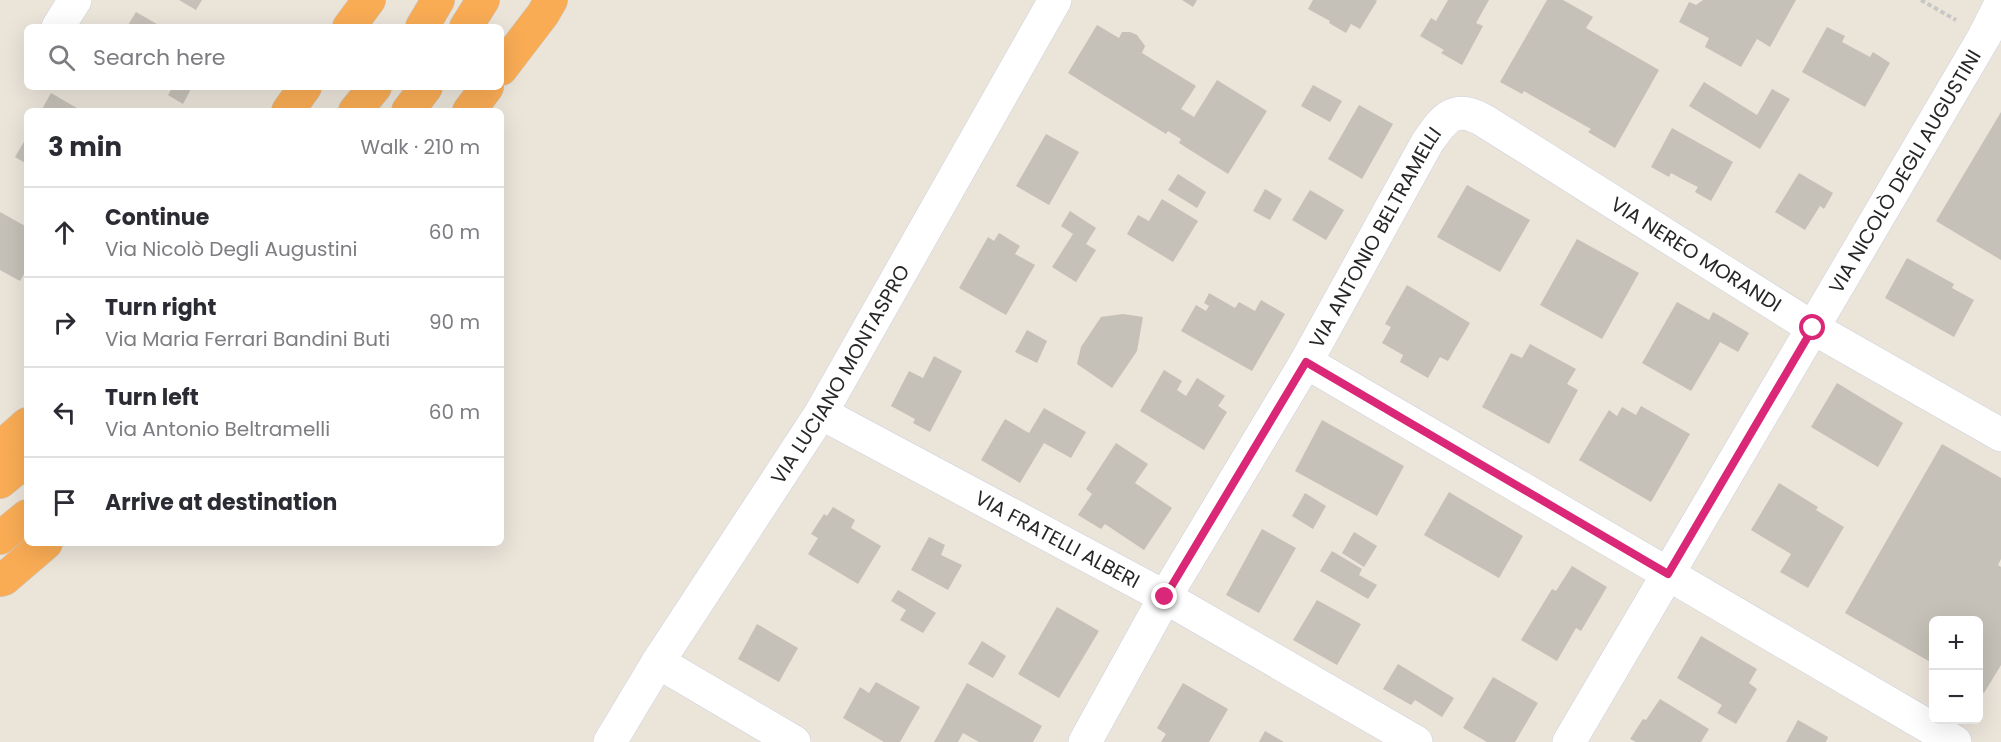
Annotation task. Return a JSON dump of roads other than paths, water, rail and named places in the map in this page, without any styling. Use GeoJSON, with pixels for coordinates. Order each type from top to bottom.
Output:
{"type":"FeatureCollection","features":[{"type":"Feature","properties":{"kind":"highway"},"geometry":{"type":"LineString","coordinates":[[351,24],[369,0]]}},
{"type":"Feature","properties":{"kind":"highway"},"geometry":{"type":"LineString","coordinates":[[424,24],[438,0]]}},
{"type":"Feature","properties":{"kind":"highway"},"geometry":{"type":"LineString","coordinates":[[468,24],[483,0]]}},
{"type":"Feature","properties":{"kind":"highway"},"geometry":{"type":"LineString","coordinates":[[504,65],[551,0]]}},
{"type":"Feature","properties":{"kind":"highway"},"geometry":{"type":"LineString","coordinates":[[290,108],[303,90]]}},
{"type":"Feature","properties":{"kind":"highway"},"geometry":{"type":"LineString","coordinates":[[358,108],[372,90]]}},
{"type":"Feature","properties":{"kind":"highway"},"geometry":{"type":"LineString","coordinates":[[410,108],[424,90]]}},
{"type":"Feature","properties":{"kind":"highway"},"geometry":{"type":"LineString","coordinates":[[471,108],[485,90]]}},
{"type":"Feature","properties":{"kind":"highway"},"geometry":{"type":"LineString","coordinates":[[0,448],[24,427]]}},
{"type":"Feature","properties":{"kind":"highway"},"geometry":{"type":"LineString","coordinates":[[0,482],[24,462]]}},
{"type":"Feature","properties":{"kind":"highway"},"geometry":{"type":"LineString","coordinates":[[0,538],[24,518]]}},
{"type":"Feature","properties":{"kind":"highway"},"geometry":{"type":"LineString","coordinates":[[0,580],[42,546]]}},
{"type":"Feature","properties":{"kind":"street"},"geometry":{"type":"LineString","coordinates":[[60,24],[75,0]]}},
{"type":"Feature","properties":{"kind":"street","name":"VIA LUCIANO MONTASPRO"},"geometry":{"type":"LineString","coordinates":[[610,742],[658,662],[821,414],[1055,0]]}},
{"type":"Feature","properties":{"kind":"street","name":"VIA NICOLÒ DEGLI AUGUSTINI"},"geometry":{"type":"LineString","coordinates":[[1569,742],[1978,47],[2001,3]]}},
{"type":"Feature","properties":{"kind":"street","name":"VIA NEREO MORANDI"},"geometry":{"type":"LineString","coordinates":[[1456,112],[1465,112],[1483,120],[1813,328],[2001,435]]}},
{"type":"Feature","properties":{"kind":"street","name":"VIA ANTONIO BELTRAMELLI"},"geometry":{"type":"LineString","coordinates":[[1085,742],[1165,597],[1306,362],[1427,143],[1440,124],[1456,112]]}},
{"type":"Feature","properties":{"kind":"street"},"geometry":{"type":"LineString","coordinates":[[1306,362],[1955,742]]}},
{"type":"Feature","properties":{"kind":"street","name":"VIA FRATELLI ALBERI"},"geometry":{"type":"LineString","coordinates":[[821,414],[1165,597],[1416,742]]}},
{"type":"Feature","properties":{"kind":"street"},"geometry":{"type":"LineString","coordinates":[[658,662],[794,742]]}}]}
